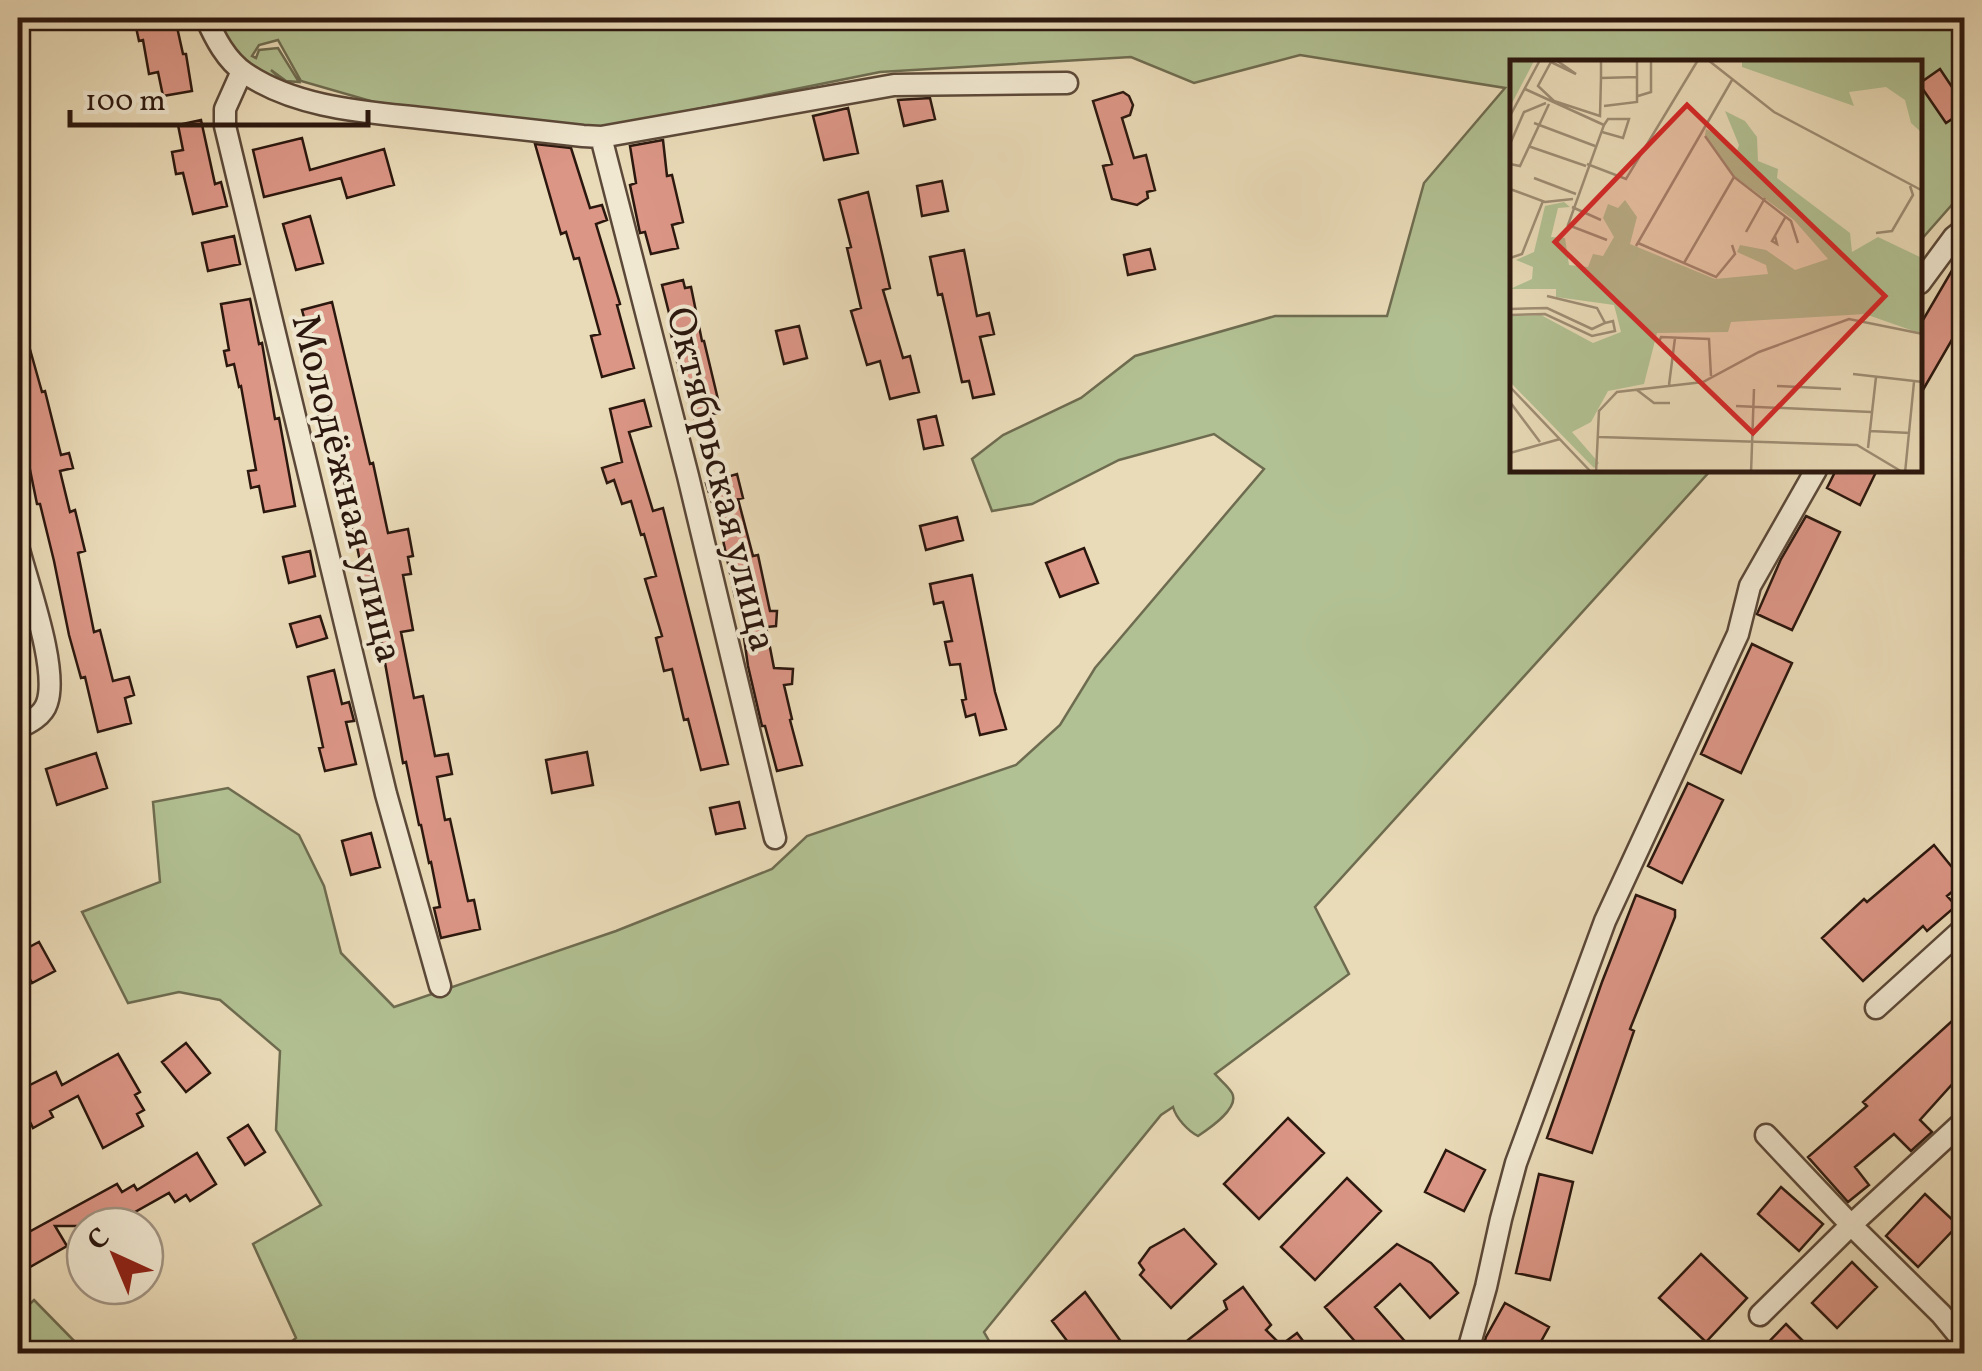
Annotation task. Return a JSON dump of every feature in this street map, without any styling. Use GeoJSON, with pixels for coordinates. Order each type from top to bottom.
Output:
{"type":"FeatureCollection","features":[{"type":"Feature","properties":{"kind":"street"},"geometry":{"type":"LineString","coordinates":[[206,18],[216,38],[242,70],[263,84],[313,102],[367,112],[602,137],[894,85],[1066,83]]}},
{"type":"Feature","properties":{"kind":"street","name":"Молодёжная улица"},"geometry":{"type":"LineString","coordinates":[[242,70],[225,109],[225,126],[386,794],[440,986]]}},
{"type":"Feature","properties":{"kind":"street","name":"Октябрьская улица"},"geometry":{"type":"LineString","coordinates":[[602,137],[775,838]]}},
{"type":"Feature","properties":{"kind":"street"},"geometry":{"type":"LineString","coordinates":[[1922,280],[1964,229]]}},
{"type":"Feature","properties":{"kind":"street"},"geometry":{"type":"LineString","coordinates":[[1467,1354],[1516,1163],[1605,921],[1738,634],[1750,586],[1815,472]]}},
{"type":"Feature","properties":{"kind":"street"},"geometry":{"type":"LineString","coordinates":[[18,546],[48,659],[50,686],[44,710],[18,728]]}},
{"type":"Feature","properties":{"kind":"street"},"geometry":{"type":"LineString","coordinates":[[1876,1008],[1964,928]]}},
{"type":"Feature","properties":{"kind":"street"},"geometry":{"type":"LineString","coordinates":[[1760,1315],[1964,1122]]}},
{"type":"Feature","properties":{"kind":"street"},"geometry":{"type":"LineString","coordinates":[[1766,1135],[1964,1342]]}},
{"type":"Feature","properties":{"kind":"green space"},"geometry":{"type":"Polygon","coordinates":[[[247,18],[1964,18],[1964,191],[1922,239],[1922,60],[1510,60],[1510,472],[1709,472],[1315,907],[1349,974],[1215,1074],[1233,1099],[1228,1111],[1210,1128],[1198,1136],[1183,1124],[1173,1107],[1161,1115],[984,1332],[996,1353],[277,1353],[296,1338],[253,1244],[321,1205],[276,1130],[280,1051],[220,1000],[179,992],[128,1003],[82,912],[160,882],[153,802],[228,788],[299,835],[324,886],[341,953],[394,1007],[616,931],[772,869],[807,836],[1016,765],[1060,725],[1095,668],[1264,469],[1214,434],[1119,460],[1032,504],[992,511],[972,459],[1003,435],[1081,398],[1135,356],[1275,316],[1387,316],[1424,183],[1505,88],[1300,55],[1194,83],[1131,57],[880,72],[598,129],[374,102],[301,81],[278,40],[259,45],[252,56],[256,58],[259,50],[278,48],[299,82],[286,81],[271,70],[283,81],[240,63],[219,30],[247,18]]]}},
{"type":"Feature","properties":{"kind":"green space"},"geometry":{"type":"Polygon","coordinates":[[[34,1300],[86,1353],[18,1353],[18,1315],[34,1300]]]}},
{"type":"Feature","properties":{"kind":"building"},"geometry":{"type":"Polygon","coordinates":[[[134,18],[175,18],[192,91],[163,96],[158,72],[149,74],[143,40],[139,41],[134,18]]]}},
{"type":"Feature","properties":{"kind":"building"},"geometry":{"type":"Polygon","coordinates":[[[1940,69],[1964,111],[1946,123],[1922,88],[1922,82],[1940,69]]]}},
{"type":"Feature","properties":{"kind":"building"},"geometry":{"type":"Polygon","coordinates":[[[1123,92],[1133,105],[1130,115],[1122,118],[1134,158],[1146,155],[1155,190],[1147,192],[1148,198],[1137,205],[1112,199],[1103,166],[1112,164],[1093,101],[1123,92]]]}},
{"type":"Feature","properties":{"kind":"building"},"geometry":{"type":"Polygon","coordinates":[[[930,98],[935,119],[904,126],[898,100],[930,98]]]}},
{"type":"Feature","properties":{"kind":"building"},"geometry":{"type":"Polygon","coordinates":[[[848,108],[858,153],[824,160],[813,116],[848,108]]]}},
{"type":"Feature","properties":{"kind":"building"},"geometry":{"type":"Polygon","coordinates":[[[201,120],[215,184],[221,182],[227,206],[193,214],[183,173],[176,174],[172,152],[183,150],[178,125],[201,120]]]}},
{"type":"Feature","properties":{"kind":"building"},"geometry":{"type":"Polygon","coordinates":[[[302,138],[310,170],[384,149],[394,185],[347,198],[341,178],[264,197],[253,150],[302,138]]]}},
{"type":"Feature","properties":{"kind":"building"},"geometry":{"type":"Polygon","coordinates":[[[663,140],[667,176],[672,175],[683,222],[672,225],[678,248],[651,254],[645,232],[640,233],[630,185],[636,183],[630,146],[663,140]]]}},
{"type":"Feature","properties":{"kind":"building"},"geometry":{"type":"Polygon","coordinates":[[[535,144],[571,148],[590,208],[602,205],[607,220],[596,224],[634,368],[602,377],[591,336],[600,334],[579,258],[574,259],[566,232],[561,234],[535,144]]]}},
{"type":"Feature","properties":{"kind":"building"},"geometry":{"type":"Polygon","coordinates":[[[942,181],[948,211],[922,216],[917,186],[942,181]]]}},
{"type":"Feature","properties":{"kind":"building"},"geometry":{"type":"Polygon","coordinates":[[[868,192],[890,288],[883,290],[903,358],[910,356],[919,392],[890,399],[880,361],[867,365],[851,311],[861,308],[839,200],[868,192]]]}},
{"type":"Feature","properties":{"kind":"building"},"geometry":{"type":"Polygon","coordinates":[[[310,216],[323,263],[296,270],[283,224],[310,216]]]}},
{"type":"Feature","properties":{"kind":"building"},"geometry":{"type":"Polygon","coordinates":[[[234,236],[240,264],[208,271],[202,243],[234,236]]]}},
{"type":"Feature","properties":{"kind":"building"},"geometry":{"type":"Polygon","coordinates":[[[1150,249],[1155,269],[1128,275],[1124,255],[1150,249]]]}},
{"type":"Feature","properties":{"kind":"building"},"geometry":{"type":"Polygon","coordinates":[[[964,250],[977,316],[989,313],[994,334],[980,337],[994,394],[973,398],[969,381],[962,382],[930,257],[964,250]]]}},
{"type":"Feature","properties":{"kind":"building"},"geometry":{"type":"Polygon","coordinates":[[[1954,267],[1964,273],[1964,319],[1922,392],[1922,322],[1954,267]]]}},
{"type":"Feature","properties":{"kind":"building"},"geometry":{"type":"Polygon","coordinates":[[[683,280],[685,288],[691,287],[721,412],[694,418],[683,370],[679,371],[662,285],[683,280]]]}},
{"type":"Feature","properties":{"kind":"building"},"geometry":{"type":"Polygon","coordinates":[[[250,299],[275,419],[279,418],[295,506],[264,512],[259,486],[251,488],[248,471],[256,470],[241,386],[234,364],[227,366],[224,351],[229,350],[221,304],[250,299]]]}},
{"type":"Feature","properties":{"kind":"building"},"geometry":{"type":"Polygon","coordinates":[[[332,302],[388,533],[408,529],[413,556],[408,557],[411,574],[403,575],[413,630],[401,632],[414,698],[423,696],[435,756],[448,754],[452,774],[437,777],[445,820],[450,819],[468,901],[474,900],[480,929],[441,938],[434,908],[440,907],[431,862],[406,762],[403,763],[380,635],[377,636],[368,582],[364,582],[337,444],[334,445],[326,408],[331,407],[302,310],[332,302]]]}},
{"type":"Feature","properties":{"kind":"building"},"geometry":{"type":"Polygon","coordinates":[[[22,321],[61,455],[69,453],[73,468],[60,471],[85,551],[78,553],[94,632],[100,630],[113,681],[129,677],[134,695],[125,698],[131,723],[98,732],[85,677],[81,678],[69,635],[18,411],[18,322],[22,321]]]}},
{"type":"Feature","properties":{"kind":"building"},"geometry":{"type":"Polygon","coordinates":[[[799,326],[807,358],[784,364],[776,331],[799,326]]]}},
{"type":"Feature","properties":{"kind":"building"},"geometry":{"type":"Polygon","coordinates":[[[644,400],[651,426],[629,432],[653,511],[663,508],[728,764],[701,770],[672,669],[664,671],[656,638],[662,636],[645,579],[656,576],[644,534],[641,535],[631,501],[622,504],[614,480],[607,483],[602,468],[622,462],[610,409],[644,400]]]}},
{"type":"Feature","properties":{"kind":"building"},"geometry":{"type":"Polygon","coordinates":[[[936,416],[943,445],[924,449],[918,420],[936,416]]]}},
{"type":"Feature","properties":{"kind":"building"},"geometry":{"type":"Polygon","coordinates":[[[1835,472],[1876,472],[1860,505],[1827,488],[1835,472]]]}},
{"type":"Feature","properties":{"kind":"building"},"geometry":{"type":"Polygon","coordinates":[[[737,474],[743,498],[738,499],[753,556],[758,555],[770,611],[777,611],[776,626],[766,627],[774,668],[793,669],[792,684],[784,685],[802,765],[777,771],[748,666],[743,631],[748,594],[735,597],[706,483],[737,474]]]}},
{"type":"Feature","properties":{"kind":"building"},"geometry":{"type":"Polygon","coordinates":[[[1806,516],[1840,532],[1792,630],[1757,614],[1781,559],[1806,516]]]}},
{"type":"Feature","properties":{"kind":"building"},"geometry":{"type":"Polygon","coordinates":[[[957,517],[963,540],[926,550],[920,526],[957,517]]]}},
{"type":"Feature","properties":{"kind":"building"},"geometry":{"type":"Polygon","coordinates":[[[1084,548],[1098,583],[1060,597],[1046,563],[1084,548]]]}},
{"type":"Feature","properties":{"kind":"building"},"geometry":{"type":"Polygon","coordinates":[[[310,551],[315,576],[289,583],[283,557],[310,551]]]}},
{"type":"Feature","properties":{"kind":"building"},"geometry":{"type":"Polygon","coordinates":[[[972,575],[1006,729],[980,735],[975,714],[966,717],[960,664],[950,665],[945,642],[952,641],[943,602],[934,604],[930,584],[972,575]]]}},
{"type":"Feature","properties":{"kind":"building"},"geometry":{"type":"Polygon","coordinates":[[[320,616],[327,638],[297,647],[290,624],[320,616]]]}},
{"type":"Feature","properties":{"kind":"building"},"geometry":{"type":"Polygon","coordinates":[[[1752,644],[1792,663],[1741,773],[1701,754],[1752,644]]]}},
{"type":"Feature","properties":{"kind":"building"},"geometry":{"type":"Polygon","coordinates":[[[334,670],[342,704],[349,702],[354,721],[346,722],[356,764],[325,771],[308,677],[334,670]]]}},
{"type":"Feature","properties":{"kind":"building"},"geometry":{"type":"Polygon","coordinates":[[[587,752],[593,785],[552,793],[546,760],[587,752]]]}},
{"type":"Feature","properties":{"kind":"building"},"geometry":{"type":"Polygon","coordinates":[[[96,753],[107,788],[57,805],[46,769],[96,753]]]}},
{"type":"Feature","properties":{"kind":"building"},"geometry":{"type":"Polygon","coordinates":[[[1688,783],[1723,800],[1682,883],[1648,866],[1688,783]]]}},
{"type":"Feature","properties":{"kind":"building"},"geometry":{"type":"Polygon","coordinates":[[[739,802],[745,828],[716,834],[710,808],[739,802]]]}},
{"type":"Feature","properties":{"kind":"building"},"geometry":{"type":"Polygon","coordinates":[[[371,833],[380,867],[351,875],[342,841],[371,833]]]}},
{"type":"Feature","properties":{"kind":"building"},"geometry":{"type":"Polygon","coordinates":[[[1934,845],[1964,882],[1947,896],[1956,906],[1927,931],[1923,926],[1863,981],[1822,938],[1864,899],[1867,902],[1934,845]]]}},
{"type":"Feature","properties":{"kind":"building"},"geometry":{"type":"Polygon","coordinates":[[[1636,895],[1675,910],[1675,917],[1630,1029],[1634,1031],[1592,1153],[1547,1138],[1636,895]]]}},
{"type":"Feature","properties":{"kind":"building"},"geometry":{"type":"Polygon","coordinates":[[[39,942],[55,971],[32,983],[27,974],[18,979],[18,953],[39,942]]]}},
{"type":"Feature","properties":{"kind":"building"},"geometry":{"type":"Polygon","coordinates":[[[1952,1021],[1964,1035],[1964,1071],[1920,1120],[1932,1132],[1911,1151],[1894,1134],[1855,1167],[1869,1185],[1848,1202],[1808,1157],[1867,1106],[1863,1102],[1952,1021]]]}},
{"type":"Feature","properties":{"kind":"building"},"geometry":{"type":"Polygon","coordinates":[[[186,1043],[210,1073],[186,1092],[162,1062],[186,1043]]]}},
{"type":"Feature","properties":{"kind":"building"},"geometry":{"type":"Polygon","coordinates":[[[118,1054],[140,1092],[135,1095],[144,1110],[137,1114],[143,1126],[103,1148],[78,1096],[50,1111],[53,1117],[33,1128],[18,1091],[56,1072],[62,1085],[118,1054]]]}},
{"type":"Feature","properties":{"kind":"building"},"geometry":{"type":"Polygon","coordinates":[[[1288,1118],[1324,1153],[1259,1219],[1224,1184],[1288,1118]]]}},
{"type":"Feature","properties":{"kind":"building"},"geometry":{"type":"Polygon","coordinates":[[[248,1125],[265,1152],[245,1165],[228,1138],[248,1125]]]}},
{"type":"Feature","properties":{"kind":"building"},"geometry":{"type":"Polygon","coordinates":[[[1446,1150],[1485,1170],[1464,1211],[1425,1192],[1446,1150]]]}},
{"type":"Feature","properties":{"kind":"building"},"geometry":{"type":"Polygon","coordinates":[[[197,1153],[216,1184],[190,1201],[186,1195],[175,1202],[169,1193],[146,1206],[77,1206],[117,1184],[122,1192],[134,1185],[137,1190],[197,1153]]]}},
{"type":"Feature","properties":{"kind":"building"},"geometry":{"type":"Polygon","coordinates":[[[1539,1174],[1573,1182],[1550,1280],[1516,1273],[1539,1174]]]}},
{"type":"Feature","properties":{"kind":"building"},"geometry":{"type":"Polygon","coordinates":[[[1347,1178],[1381,1211],[1315,1280],[1281,1247],[1347,1178]]]}},
{"type":"Feature","properties":{"kind":"building"},"geometry":{"type":"Polygon","coordinates":[[[1781,1187],[1823,1224],[1799,1251],[1758,1214],[1781,1187]]]}},
{"type":"Feature","properties":{"kind":"building"},"geometry":{"type":"Polygon","coordinates":[[[1925,1194],[1958,1225],[1918,1267],[1886,1236],[1925,1194]]]}},
{"type":"Feature","properties":{"kind":"building"},"geometry":{"type":"Polygon","coordinates":[[[65,1212],[65,1226],[55,1226],[65,1247],[30,1267],[18,1246],[18,1238],[65,1212]]]}},
{"type":"Feature","properties":{"kind":"building"},"geometry":{"type":"Polygon","coordinates":[[[1184,1229],[1216,1264],[1171,1308],[1140,1275],[1144,1270],[1139,1263],[1150,1248],[1184,1229]]]}},
{"type":"Feature","properties":{"kind":"building"},"geometry":{"type":"Polygon","coordinates":[[[1397,1244],[1431,1263],[1458,1293],[1430,1318],[1400,1284],[1375,1307],[1416,1354],[1366,1354],[1325,1307],[1397,1244]]]}},
{"type":"Feature","properties":{"kind":"building"},"geometry":{"type":"Polygon","coordinates":[[[1701,1254],[1747,1298],[1706,1342],[1659,1298],[1701,1254]]]}},
{"type":"Feature","properties":{"kind":"building"},"geometry":{"type":"Polygon","coordinates":[[[1852,1262],[1877,1287],[1837,1328],[1812,1303],[1852,1262]]]}},
{"type":"Feature","properties":{"kind":"building"},"geometry":{"type":"Polygon","coordinates":[[[1243,1287],[1271,1325],[1266,1330],[1281,1345],[1297,1333],[1313,1354],[1198,1354],[1188,1340],[1227,1309],[1224,1301],[1243,1287]]]}},
{"type":"Feature","properties":{"kind":"building"},"geometry":{"type":"Polygon","coordinates":[[[1085,1292],[1130,1354],[1077,1354],[1052,1321],[1085,1292]]]}},
{"type":"Feature","properties":{"kind":"building"},"geometry":{"type":"Polygon","coordinates":[[[1505,1303],[1549,1327],[1534,1354],[1481,1354],[1505,1303]]]}},
{"type":"Feature","properties":{"kind":"building"},"geometry":{"type":"Polygon","coordinates":[[[1786,1324],[1816,1354],[1757,1354],[1786,1324]]]}}]}
